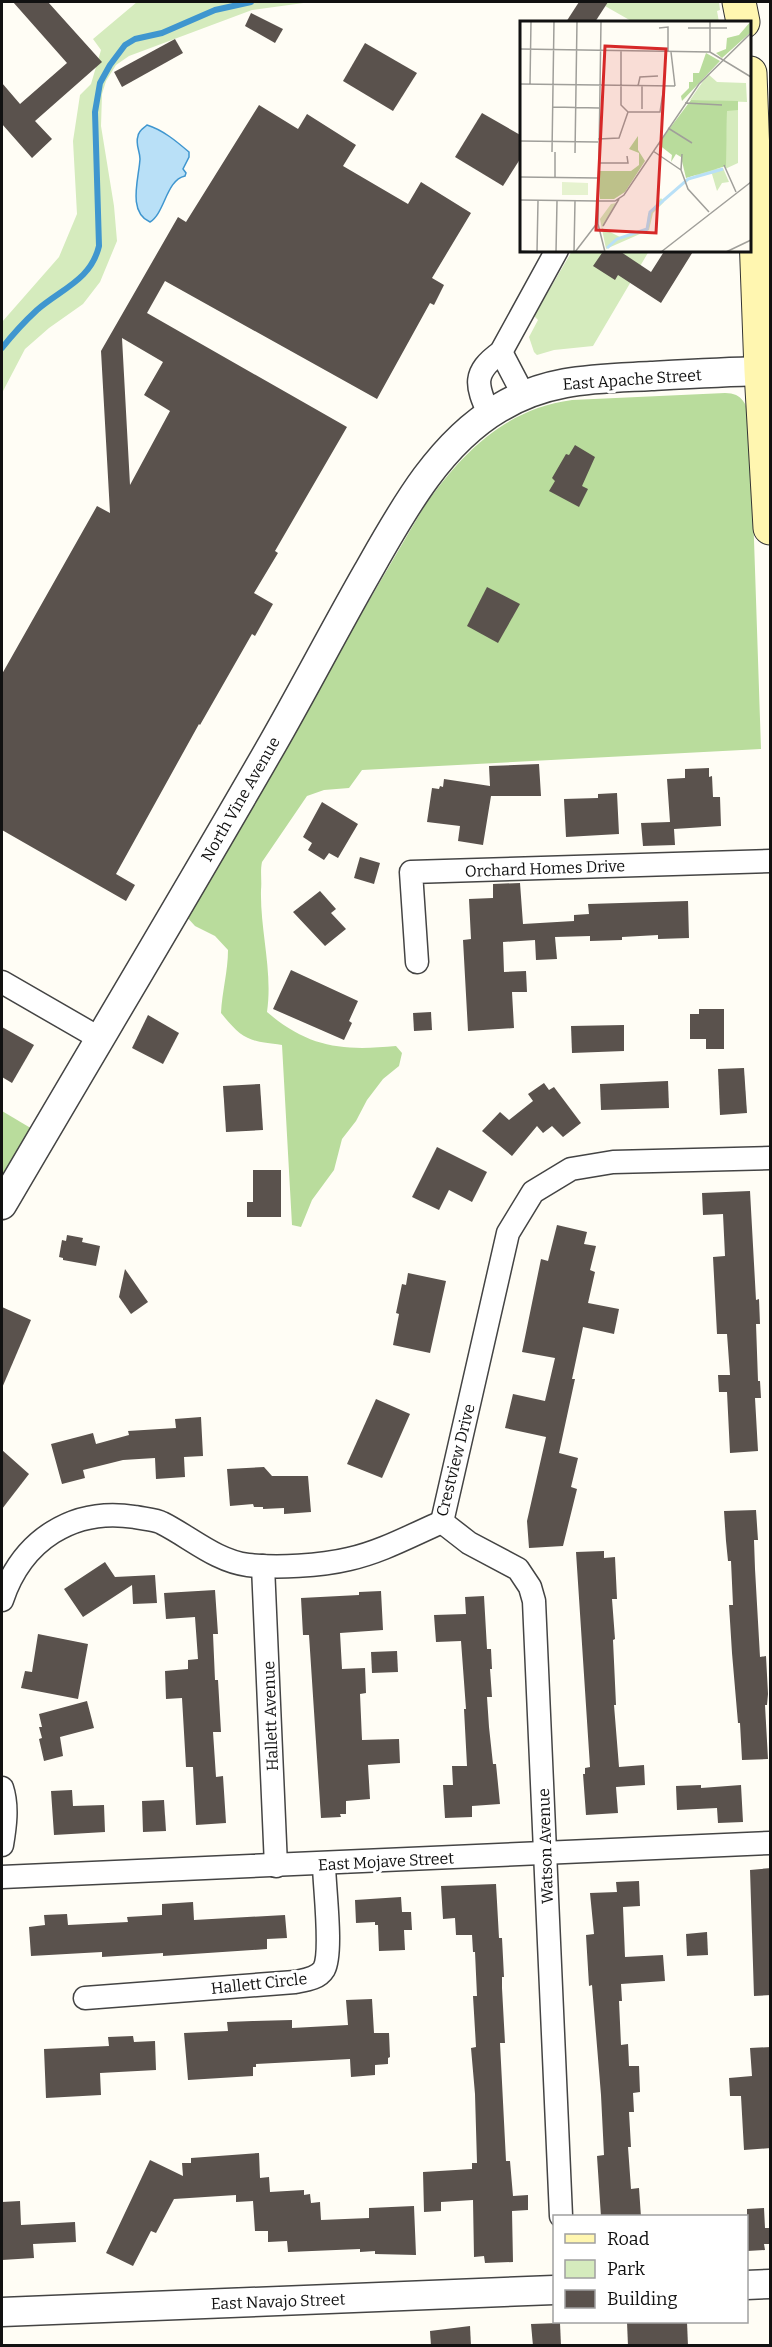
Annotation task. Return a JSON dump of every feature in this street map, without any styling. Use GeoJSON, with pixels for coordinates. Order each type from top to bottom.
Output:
{"type":"FeatureCollection","features":[{"type":"Feature","properties":{"kind":"main road"},"geometry":{"type":"LineString","coordinates":[[739,2],[743,21]]}},
{"type":"Feature","properties":{"kind":"main road"},"geometry":{"type":"LineString","coordinates":[[751,76],[761,109],[771,528]]}},
{"type":"Feature","properties":{"kind":"street"},"geometry":{"type":"LineString","coordinates":[[493,411],[477,384],[488,361],[501,352],[556,252]]}},
{"type":"Feature","properties":{"kind":"street"},"geometry":{"type":"LineString","coordinates":[[501,352],[523,394]]}},
{"type":"Feature","properties":{"kind":"street","name":"East Apache Street"},"geometry":{"type":"LineString","coordinates":[[493,411],[523,394],[551,385],[575,381],[766,370]]}},
{"type":"Feature","properties":{"kind":"street","name":"North Vine Avenue"},"geometry":{"type":"LineString","coordinates":[[2,1205],[274,741],[329,640],[412,498],[459,439],[493,411]]}},
{"type":"Feature","properties":{"kind":"street","name":"Orchard Homes Drive"},"geometry":{"type":"LineString","coordinates":[[417,962],[411,872],[771,861]]}},
{"type":"Feature","properties":{"kind":"street"},"geometry":{"type":"LineString","coordinates":[[2,982],[99,1038]]}},
{"type":"Feature","properties":{"kind":"street","name":"Crestview Drive"},"geometry":{"type":"LineString","coordinates":[[2,1600],[14,1572],[32,1548],[65,1524],[95,1515],[120,1515],[160,1522],[226,1559],[263,1566],[348,1559],[386,1547],[442,1522],[508,1233],[533,1192],[571,1169],[613,1162],[771,1158]]}},
{"type":"Feature","properties":{"kind":"street","name":"Watson Avenue"},"geometry":{"type":"LineString","coordinates":[[442,1522],[469,1543],[518,1569],[530,1587],[534,1601],[561,2215]]}},
{"type":"Feature","properties":{"kind":"street","name":"Hallett Avenue"},"geometry":{"type":"LineString","coordinates":[[263,1566],[276,1866]]}},
{"type":"Feature","properties":{"kind":"street"},"geometry":{"type":"LineString","coordinates":[[2,1788],[5,1798],[2,1845]]}},
{"type":"Feature","properties":{"kind":"street","name":"East Mojave Street"},"geometry":{"type":"LineString","coordinates":[[2,1876],[771,1843]]}},
{"type":"Feature","properties":{"kind":"street","name":"Hallett Circle"},"geometry":{"type":"LineString","coordinates":[[85,1998],[295,1983],[313,1978],[324,1969],[327,1953],[324,1863]]}},
{"type":"Feature","properties":{"kind":"street"},"geometry":{"type":"LineString","coordinates":[[748,2285],[771,2284]]}},
{"type":"Feature","properties":{"kind":"street","name":"East Navajo Street"},"geometry":{"type":"LineString","coordinates":[[2,2312],[553,2290]]}},
{"type":"Feature","properties":{"kind":"green space"},"geometry":{"type":"Polygon","coordinates":[[[137,2],[311,2],[252,10],[129,56],[116,65],[106,81],[102,94],[101,126],[114,206],[117,241],[100,282],[83,304],[49,328],[25,349],[2,393],[2,322],[59,257],[77,214],[73,141],[80,95],[91,84],[101,50],[93,39],[137,2]]]}},
{"type":"Feature","properties":{"kind":"green space"},"geometry":{"type":"Polygon","coordinates":[[[598,2],[719,2],[720,10],[717,11],[719,21],[631,21],[598,2]]]}},
{"type":"Feature","properties":{"kind":"green space"},"geometry":{"type":"Polygon","coordinates":[[[571,252],[648,252],[593,346],[554,350],[537,355],[529,337],[538,320],[534,316],[571,252]]]}},
{"type":"Feature","properties":{"kind":"green space"},"geometry":{"type":"Polygon","coordinates":[[[725,393],[736,395],[743,401],[750,420],[761,749],[362,770],[349,788],[324,790],[307,796],[262,862],[261,905],[268,981],[267,1012],[282,1024],[312,1040],[343,1047],[396,1046],[402,1053],[399,1066],[383,1079],[342,1139],[334,1170],[312,1200],[301,1227],[292,1225],[282,1045],[247,1038],[235,1029],[221,1013],[228,950],[215,936],[195,926],[185,915],[425,505],[471,451],[506,423],[548,405],[572,400],[725,393]]]}},
{"type":"Feature","properties":{"kind":"green space"},"geometry":{"type":"Polygon","coordinates":[[[2,1111],[34,1130],[2,1185],[2,1111]]]}},
{"type":"Feature","properties":{"kind":"water"},"geometry":{"type":"Polygon","coordinates":[[[147,125],[164,133],[189,152],[183,169],[185,176],[174,184],[159,212],[150,222],[143,217],[136,203],[140,159],[137,139],[139,132],[147,125]]]}},
{"type":"Feature","properties":{"kind":"building"},"geometry":{"type":"Polygon","coordinates":[[[13,2],[48,2],[102,62],[35,121],[52,139],[32,158],[2,124],[2,83],[20,104],[67,63],[13,2]]]}},
{"type":"Feature","properties":{"kind":"building"},"geometry":{"type":"Polygon","coordinates":[[[579,2],[608,2],[596,21],[567,21],[579,2]]]}},
{"type":"Feature","properties":{"kind":"building"},"geometry":{"type":"Polygon","coordinates":[[[251,13],[283,29],[275,43],[245,26],[251,13]]]}},
{"type":"Feature","properties":{"kind":"building"},"geometry":{"type":"Polygon","coordinates":[[[175,39],[183,53],[122,87],[114,72],[175,39]]]}},
{"type":"Feature","properties":{"kind":"building"},"geometry":{"type":"Polygon","coordinates":[[[365,43],[417,73],[393,111],[343,81],[365,43]]]}},
{"type":"Feature","properties":{"kind":"building"},"geometry":{"type":"Polygon","coordinates":[[[259,105],[298,129],[307,114],[356,145],[343,166],[408,204],[421,182],[471,213],[432,278],[444,285],[434,305],[430,303],[377,399],[165,281],[147,313],[347,427],[275,551],[278,553],[254,593],[273,604],[255,636],[252,634],[199,724],[116,874],[135,885],[126,901],[2,830],[2,674],[97,506],[110,513],[101,351],[178,217],[186,222],[259,105]],[[122,338],[130,485],[170,411],[144,395],[163,362],[122,338]]]}},
{"type":"Feature","properties":{"kind":"building"},"geometry":{"type":"Polygon","coordinates":[[[482,113],[520,135],[520,159],[503,186],[455,157],[482,113]]]}},
{"type":"Feature","properties":{"kind":"building"},"geometry":{"type":"Polygon","coordinates":[[[603,252],[621,252],[651,272],[664,252],[693,252],[661,303],[618,275],[615,280],[593,266],[603,252]]]}},
{"type":"Feature","properties":{"kind":"building"},"geometry":{"type":"Polygon","coordinates":[[[575,445],[595,457],[582,486],[588,489],[579,507],[549,491],[555,481],[552,478],[566,454],[569,455],[575,445]]]}},
{"type":"Feature","properties":{"kind":"building"},"geometry":{"type":"Polygon","coordinates":[[[487,587],[520,604],[498,643],[467,626],[487,587]]]}},
{"type":"Feature","properties":{"kind":"building"},"geometry":{"type":"Polygon","coordinates":[[[539,764],[541,796],[491,796],[483,845],[458,841],[460,826],[427,822],[432,788],[443,787],[444,779],[490,786],[489,766],[539,764]]]}},
{"type":"Feature","properties":{"kind":"building"},"geometry":{"type":"Polygon","coordinates":[[[709,768],[709,777],[712,776],[713,797],[720,797],[721,826],[674,829],[675,845],[643,846],[641,823],[670,822],[667,779],[685,778],[685,769],[709,768]]]}},
{"type":"Feature","properties":{"kind":"building"},"geometry":{"type":"Polygon","coordinates":[[[617,793],[619,834],[566,837],[564,799],[598,798],[598,794],[617,793]]]}},
{"type":"Feature","properties":{"kind":"building"},"geometry":{"type":"Polygon","coordinates":[[[322,802],[358,824],[338,858],[329,853],[324,860],[308,850],[312,843],[303,837],[322,802]]]}},
{"type":"Feature","properties":{"kind":"building"},"geometry":{"type":"Polygon","coordinates":[[[360,857],[380,863],[374,884],[354,878],[360,857]]]}},
{"type":"Feature","properties":{"kind":"building"},"geometry":{"type":"Polygon","coordinates":[[[520,883],[523,924],[574,921],[574,915],[589,914],[588,904],[688,901],[689,938],[658,939],[658,935],[622,937],[622,940],[590,941],[590,936],[555,937],[557,959],[536,960],[535,940],[503,942],[504,972],[526,971],[527,992],[512,992],[514,1028],[468,1031],[463,940],[471,939],[469,899],[493,898],[493,884],[520,883]]]}},
{"type":"Feature","properties":{"kind":"building"},"geometry":{"type":"Polygon","coordinates":[[[320,891],[336,909],[331,913],[346,929],[325,946],[293,912],[320,891]]]}},
{"type":"Feature","properties":{"kind":"building"},"geometry":{"type":"Polygon","coordinates":[[[291,970],[358,1001],[344,1040],[273,1009],[291,970]]]}},
{"type":"Feature","properties":{"kind":"building"},"geometry":{"type":"Polygon","coordinates":[[[699,1009],[724,1009],[724,1049],[706,1049],[706,1039],[690,1039],[690,1014],[699,1014],[699,1009]]]}},
{"type":"Feature","properties":{"kind":"building"},"geometry":{"type":"Polygon","coordinates":[[[431,1012],[432,1030],[414,1031],[413,1013],[431,1012]]]}},
{"type":"Feature","properties":{"kind":"building"},"geometry":{"type":"Polygon","coordinates":[[[148,1015],[179,1033],[163,1064],[132,1048],[148,1015]]]}},
{"type":"Feature","properties":{"kind":"building"},"geometry":{"type":"Polygon","coordinates":[[[624,1025],[624,1051],[572,1053],[571,1026],[624,1025]]]}},
{"type":"Feature","properties":{"kind":"building"},"geometry":{"type":"Polygon","coordinates":[[[2,1027],[34,1045],[12,1083],[2,1077],[2,1027]]]}},
{"type":"Feature","properties":{"kind":"building"},"geometry":{"type":"Polygon","coordinates":[[[744,1068],[747,1113],[720,1115],[718,1069],[744,1068]]]}},
{"type":"Feature","properties":{"kind":"building"},"geometry":{"type":"Polygon","coordinates":[[[668,1081],[669,1108],[601,1110],[600,1084],[668,1081]]]}},
{"type":"Feature","properties":{"kind":"building"},"geometry":{"type":"Polygon","coordinates":[[[544,1083],[549,1090],[554,1087],[581,1123],[563,1137],[552,1126],[543,1133],[537,1126],[512,1156],[482,1131],[500,1112],[509,1120],[533,1101],[528,1094],[544,1083]]]}},
{"type":"Feature","properties":{"kind":"building"},"geometry":{"type":"Polygon","coordinates":[[[260,1084],[263,1130],[226,1132],[223,1086],[260,1084]]]}},
{"type":"Feature","properties":{"kind":"building"},"geometry":{"type":"Polygon","coordinates":[[[437,1147],[487,1172],[472,1202],[449,1190],[439,1210],[412,1197],[437,1147]]]}},
{"type":"Feature","properties":{"kind":"building"},"geometry":{"type":"Polygon","coordinates":[[[253,1170],[281,1170],[281,1217],[247,1217],[247,1202],[253,1202],[253,1170]]]}},
{"type":"Feature","properties":{"kind":"building"},"geometry":{"type":"Polygon","coordinates":[[[750,1191],[756,1300],[759,1299],[760,1324],[756,1324],[758,1381],[760,1381],[761,1398],[755,1398],[758,1451],[730,1453],[727,1392],[719,1392],[718,1375],[730,1375],[727,1334],[717,1334],[713,1257],[725,1256],[723,1214],[703,1215],[702,1193],[750,1191]]]}},
{"type":"Feature","properties":{"kind":"building"},"geometry":{"type":"Polygon","coordinates":[[[557,1225],[587,1232],[584,1244],[596,1246],[590,1270],[595,1272],[588,1303],[619,1309],[614,1334],[583,1327],[572,1379],[575,1379],[559,1453],[578,1458],[571,1487],[577,1489],[563,1546],[529,1548],[527,1521],[546,1437],[505,1428],[513,1394],[545,1401],[555,1358],[522,1352],[541,1259],[548,1261],[557,1225]]]}},
{"type":"Feature","properties":{"kind":"building"},"geometry":{"type":"Polygon","coordinates":[[[67,1235],[83,1238],[82,1242],[100,1246],[96,1266],[63,1260],[59,1257],[62,1240],[66,1241],[67,1235]]]}},
{"type":"Feature","properties":{"kind":"building"},"geometry":{"type":"Polygon","coordinates":[[[125,1269],[148,1302],[131,1314],[119,1297],[125,1269]]]}},
{"type":"Feature","properties":{"kind":"building"},"geometry":{"type":"Polygon","coordinates":[[[408,1273],[446,1281],[430,1353],[393,1345],[402,1284],[406,1285],[408,1273]]]}},
{"type":"Feature","properties":{"kind":"building"},"geometry":{"type":"Polygon","coordinates":[[[2,1307],[31,1320],[2,1388],[2,1307]]]}},
{"type":"Feature","properties":{"kind":"building"},"geometry":{"type":"Polygon","coordinates":[[[376,1399],[410,1414],[382,1478],[347,1464],[376,1399]]]}},
{"type":"Feature","properties":{"kind":"building"},"geometry":{"type":"Polygon","coordinates":[[[201,1417],[203,1456],[184,1457],[185,1477],[156,1479],[155,1458],[123,1460],[83,1470],[85,1478],[62,1484],[51,1444],[93,1433],[96,1444],[129,1435],[128,1431],[176,1428],[175,1419],[201,1417]]]}},
{"type":"Feature","properties":{"kind":"building"},"geometry":{"type":"Polygon","coordinates":[[[2,1450],[29,1474],[2,1509],[2,1450]]]}},
{"type":"Feature","properties":{"kind":"building"},"geometry":{"type":"Polygon","coordinates":[[[264,1467],[272,1476],[308,1476],[311,1512],[284,1514],[284,1508],[263,1509],[263,1507],[254,1507],[253,1504],[230,1506],[227,1469],[264,1467]]]}},
{"type":"Feature","properties":{"kind":"building"},"geometry":{"type":"Polygon","coordinates":[[[756,1510],[758,1540],[754,1540],[755,1569],[760,1657],[766,1656],[768,1694],[767,1705],[765,1705],[768,1759],[742,1760],[729,1605],[733,1605],[731,1561],[728,1561],[724,1511],[756,1510]]]}},
{"type":"Feature","properties":{"kind":"building"},"geometry":{"type":"Polygon","coordinates":[[[604,1551],[604,1558],[615,1557],[617,1599],[612,1599],[615,1639],[613,1640],[616,1705],[614,1705],[619,1767],[644,1765],[645,1785],[616,1787],[618,1813],[586,1815],[583,1774],[585,1774],[585,1768],[590,1767],[576,1552],[604,1551]]]}},
{"type":"Feature","properties":{"kind":"building"},"geometry":{"type":"Polygon","coordinates":[[[105,1562],[115,1577],[155,1575],[157,1603],[133,1604],[132,1585],[83,1617],[64,1589],[105,1562]]]}},
{"type":"Feature","properties":{"kind":"building"},"geometry":{"type":"Polygon","coordinates":[[[215,1590],[218,1634],[213,1634],[221,1732],[213,1732],[216,1777],[223,1776],[226,1823],[196,1825],[193,1767],[186,1767],[182,1698],[166,1699],[165,1671],[188,1669],[188,1660],[198,1659],[195,1617],[166,1619],[164,1593],[215,1590]]]}},
{"type":"Feature","properties":{"kind":"building"},"geometry":{"type":"Polygon","coordinates":[[[381,1591],[383,1630],[340,1633],[342,1669],[365,1668],[366,1693],[360,1694],[362,1740],[399,1739],[400,1763],[368,1765],[370,1799],[346,1801],[346,1814],[340,1814],[341,1817],[321,1818],[309,1635],[303,1635],[301,1598],[359,1595],[359,1592],[381,1591]]]}},
{"type":"Feature","properties":{"kind":"building"},"geometry":{"type":"Polygon","coordinates":[[[484,1596],[487,1649],[491,1649],[492,1669],[490,1669],[492,1697],[487,1697],[489,1727],[500,1804],[472,1806],[472,1817],[445,1818],[443,1785],[453,1785],[452,1766],[467,1766],[464,1709],[466,1709],[461,1641],[436,1642],[434,1615],[466,1614],[465,1597],[484,1596]]]}},
{"type":"Feature","properties":{"kind":"building"},"geometry":{"type":"Polygon","coordinates":[[[38,1634],[88,1644],[78,1699],[21,1688],[25,1671],[32,1672],[38,1634]]]}},
{"type":"Feature","properties":{"kind":"building"},"geometry":{"type":"Polygon","coordinates":[[[397,1651],[398,1672],[372,1673],[371,1652],[397,1651]]]}},
{"type":"Feature","properties":{"kind":"building"},"geometry":{"type":"Polygon","coordinates":[[[87,1701],[94,1728],[60,1737],[63,1756],[44,1761],[39,1739],[42,1738],[39,1727],[42,1727],[39,1714],[87,1701]]]}},
{"type":"Feature","properties":{"kind":"building"},"geometry":{"type":"Polygon","coordinates":[[[701,1785],[701,1788],[741,1785],[743,1822],[718,1823],[717,1808],[677,1810],[676,1786],[701,1785]]]}},
{"type":"Feature","properties":{"kind":"building"},"geometry":{"type":"Polygon","coordinates":[[[72,1790],[73,1806],[104,1805],[105,1832],[54,1835],[51,1791],[72,1790]]]}},
{"type":"Feature","properties":{"kind":"building"},"geometry":{"type":"Polygon","coordinates":[[[164,1800],[166,1831],[143,1832],[142,1801],[164,1800]]]}},
{"type":"Feature","properties":{"kind":"building"},"geometry":{"type":"Polygon","coordinates":[[[771,1868],[771,1995],[754,1996],[750,1870],[771,1868]]]}},
{"type":"Feature","properties":{"kind":"building"},"geometry":{"type":"Polygon","coordinates":[[[639,1881],[640,1906],[623,1907],[625,1957],[663,1955],[665,1981],[621,1984],[622,2001],[619,2001],[621,2045],[628,2044],[629,2066],[639,2066],[640,2092],[633,2093],[634,2112],[629,2112],[631,2147],[628,2147],[631,2189],[639,2188],[641,2215],[601,2215],[597,2156],[604,2155],[601,2095],[586,1935],[594,1934],[590,1893],[617,1892],[616,1882],[639,1881]]]}},
{"type":"Feature","properties":{"kind":"building"},"geometry":{"type":"Polygon","coordinates":[[[496,1884],[504,1977],[502,1977],[502,1988],[505,2043],[500,2043],[506,2161],[510,2161],[513,2196],[528,2195],[528,2210],[512,2211],[513,2262],[485,2263],[484,2256],[474,2257],[473,2200],[441,2202],[441,2211],[424,2212],[423,2172],[472,2169],[472,2163],[477,2163],[471,2048],[476,2047],[473,1996],[477,1996],[475,1952],[473,1952],[472,1935],[456,1935],[455,1918],[443,1919],[441,1886],[496,1884]]]}},
{"type":"Feature","properties":{"kind":"building"},"geometry":{"type":"Polygon","coordinates":[[[401,1897],[402,1912],[411,1912],[412,1930],[404,1930],[405,1950],[379,1951],[378,1925],[375,1925],[375,1922],[356,1923],[355,1900],[401,1897]]]}},
{"type":"Feature","properties":{"kind":"building"},"geometry":{"type":"Polygon","coordinates":[[[193,1902],[194,1920],[285,1915],[287,1938],[267,1939],[267,1949],[163,1956],[163,1953],[102,1957],[102,1952],[31,1956],[29,1927],[45,1925],[44,1915],[67,1914],[68,1925],[128,1922],[127,1917],[162,1915],[162,1904],[193,1902]]]}},
{"type":"Feature","properties":{"kind":"building"},"geometry":{"type":"Polygon","coordinates":[[[707,1932],[708,1955],[687,1956],[686,1934],[707,1932]]]}},
{"type":"Feature","properties":{"kind":"building"},"geometry":{"type":"Polygon","coordinates":[[[372,1999],[374,2033],[389,2033],[390,2057],[388,2064],[375,2065],[375,2075],[351,2077],[350,2059],[256,2064],[256,2067],[253,2067],[253,2076],[188,2080],[184,2033],[228,2031],[227,2022],[292,2020],[292,2028],[348,2025],[346,2000],[372,1999]]]}},
{"type":"Feature","properties":{"kind":"building"},"geometry":{"type":"Polygon","coordinates":[[[133,2036],[134,2042],[155,2041],[156,2070],[100,2073],[101,2095],[46,2098],[44,2049],[109,2046],[108,2037],[133,2036]]]}},
{"type":"Feature","properties":{"kind":"building"},"geometry":{"type":"Polygon","coordinates":[[[771,2047],[771,2148],[744,2150],[741,2096],[730,2096],[729,2078],[752,2076],[750,2048],[771,2047]]]}},
{"type":"Feature","properties":{"kind":"building"},"geometry":{"type":"Polygon","coordinates":[[[259,2153],[260,2178],[269,2177],[270,2192],[304,2190],[304,2195],[310,2194],[311,2203],[320,2202],[321,2220],[369,2218],[369,2208],[414,2206],[416,2255],[375,2254],[375,2251],[360,2252],[360,2249],[288,2252],[287,2241],[268,2242],[268,2231],[255,2231],[253,2201],[236,2202],[236,2195],[174,2199],[156,2233],[151,2231],[133,2266],[106,2253],[150,2160],[183,2176],[182,2163],[191,2163],[191,2158],[259,2153]]]}},
{"type":"Feature","properties":{"kind":"building"},"geometry":{"type":"Polygon","coordinates":[[[20,2201],[21,2225],[75,2222],[76,2242],[33,2244],[34,2258],[2,2260],[2,2202],[20,2201]]]}},
{"type":"Feature","properties":{"kind":"building"},"geometry":{"type":"Polygon","coordinates":[[[764,2208],[765,2228],[771,2228],[771,2244],[764,2244],[765,2250],[748,2251],[747,2209],[764,2208]]]}},
{"type":"Feature","properties":{"kind":"building"},"geometry":{"type":"Polygon","coordinates":[[[560,2323],[561,2346],[533,2346],[531,2324],[560,2323]]]}},
{"type":"Feature","properties":{"kind":"building"},"geometry":{"type":"Polygon","coordinates":[[[627,2323],[687,2323],[688,2346],[628,2346],[627,2323]]]}},
{"type":"Feature","properties":{"kind":"building"},"geometry":{"type":"Polygon","coordinates":[[[470,2326],[471,2346],[431,2346],[430,2331],[470,2326]]]}},
{"type":"Feature","properties":{"kind":"waterway"},"geometry":{"type":"LineString","coordinates":[[2,348],[37,310],[82,276],[95,258],[99,246],[95,112],[100,83],[110,65],[125,45],[135,39],[162,33],[215,10],[251,2]]}}]}
